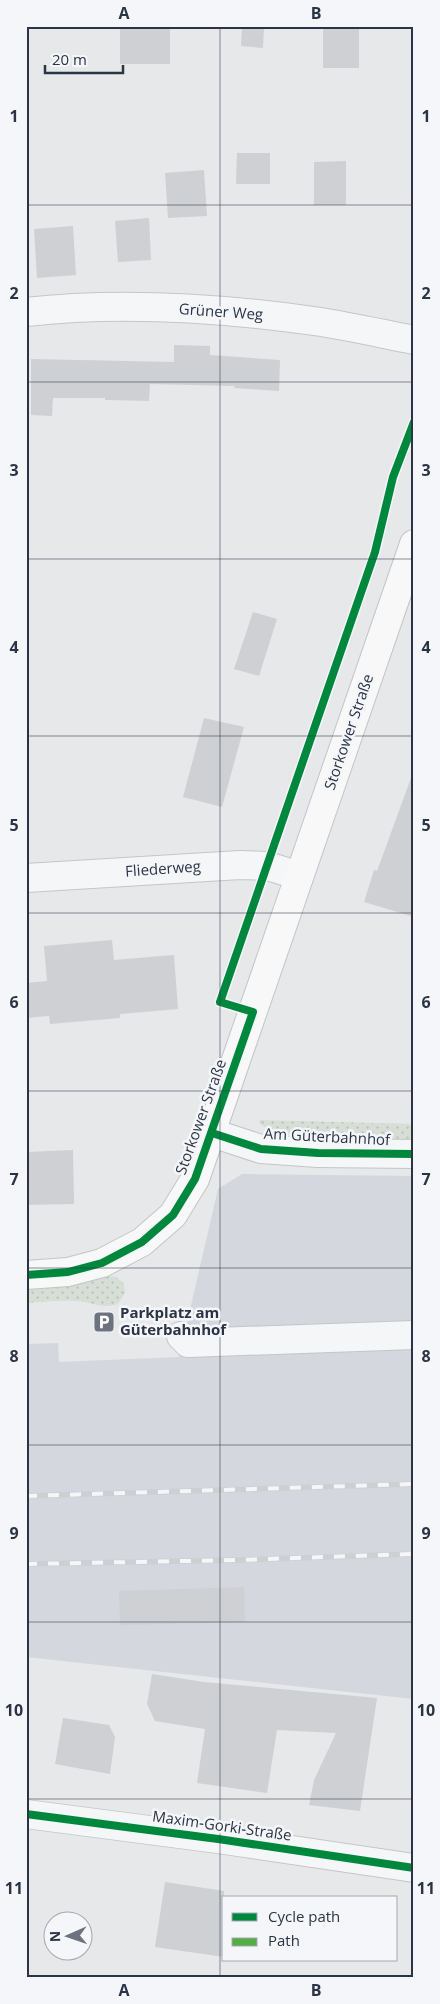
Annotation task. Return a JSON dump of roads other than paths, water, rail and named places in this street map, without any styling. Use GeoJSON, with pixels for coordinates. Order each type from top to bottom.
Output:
{"type":"FeatureCollection","features":[{"type":"Feature","properties":{"kind":"main road","name":"Storkower Straße"},"geometry":{"type":"LineString","coordinates":[[26,1275],[68,1272],[102,1263],[142,1242],[173,1215],[195,1179],[414,544]]}},
{"type":"Feature","properties":{"kind":"street","name":"Grüner Weg"},"geometry":{"type":"LineString","coordinates":[[26,312],[108,308],[173,308],[257,314],[322,322],[414,340]]}},
{"type":"Feature","properties":{"kind":"street","name":"Fliederweg"},"geometry":{"type":"LineString","coordinates":[[26,878],[240,865],[268,866],[299,876]]}},
{"type":"Feature","properties":{"kind":"street","name":"Am Güterbahnhof"},"geometry":{"type":"LineString","coordinates":[[212,1133],[262,1149],[318,1153],[414,1154]]}},
{"type":"Feature","properties":{"kind":"street"},"geometry":{"type":"LineString","coordinates":[[181,1336],[188,1343],[414,1335]]}},
{"type":"Feature","properties":{"kind":"street","name":"Maxim-Gorki-Straße"},"geometry":{"type":"LineString","coordinates":[[26,1814],[97,1822],[414,1868]]}},
{"type":"Feature","properties":{"kind":"railway"},"geometry":{"type":"LineString","coordinates":[[26,1496],[414,1484]]}},
{"type":"Feature","properties":{"kind":"railway"},"geometry":{"type":"LineString","coordinates":[[26,1564],[414,1554]]}},
{"type":"Feature","properties":{"kind":"place","name":"Parkplatz am Güterbahnhof"},"geometry":{"type":"Point","coordinates":[104,1322]}}]}
